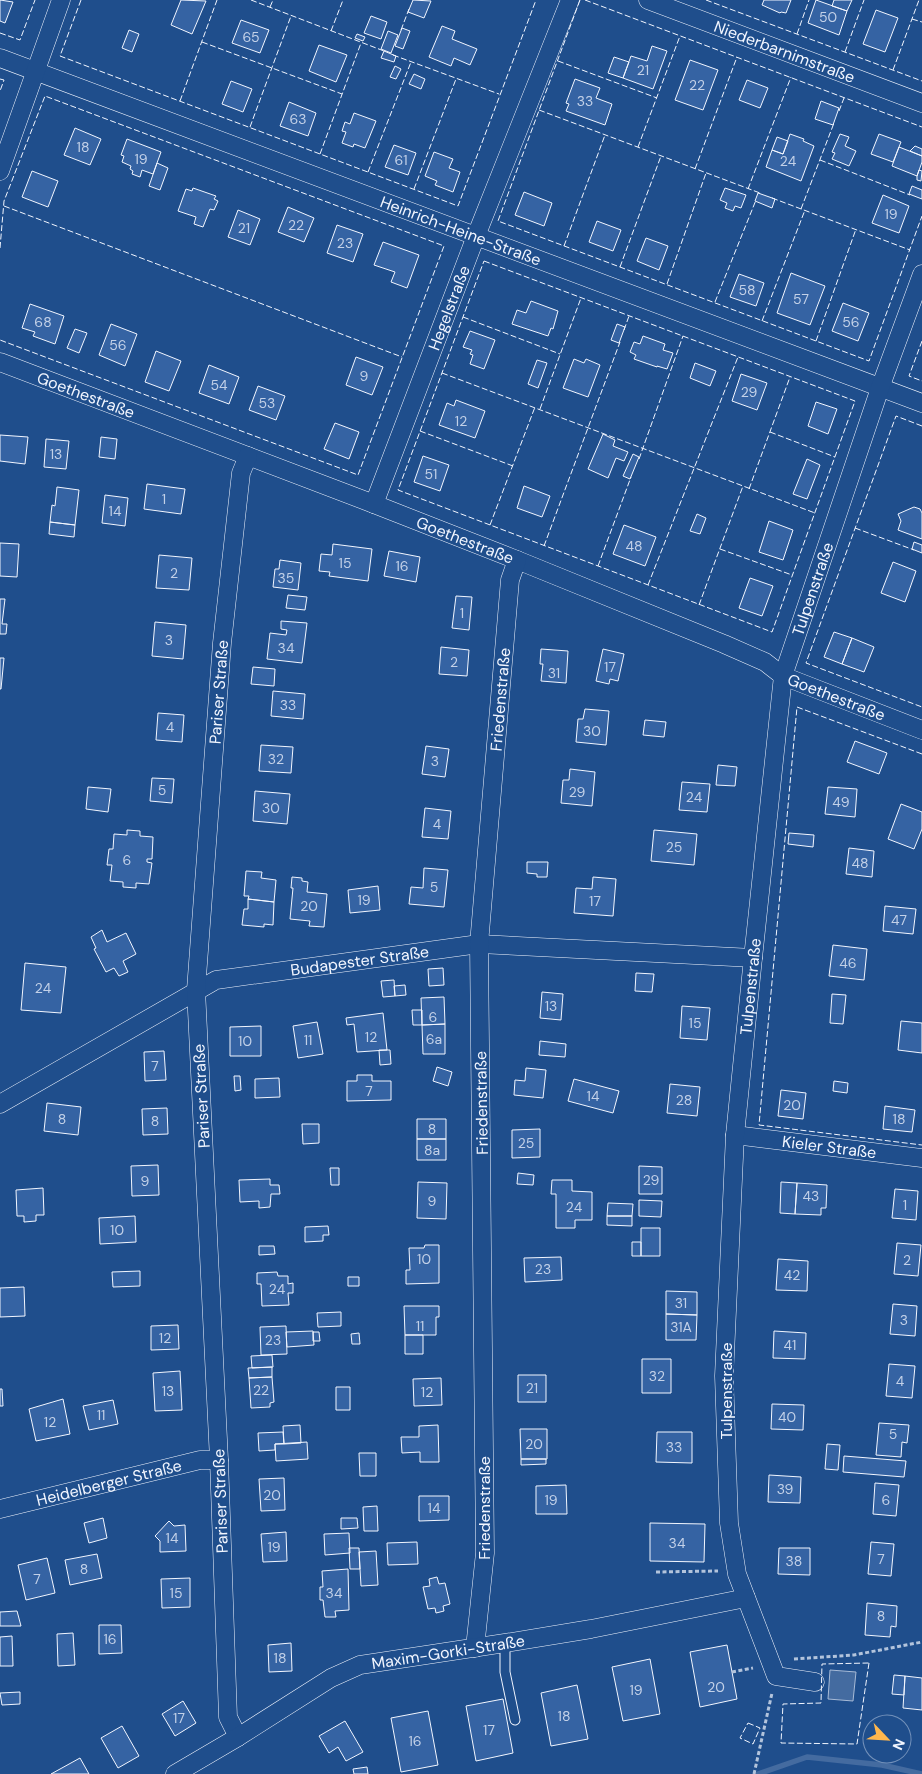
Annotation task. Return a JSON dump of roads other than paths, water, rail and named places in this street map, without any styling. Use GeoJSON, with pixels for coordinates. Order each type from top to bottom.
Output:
{"type":"FeatureCollection","features":[{"type":"Feature","properties":{"kind":"street"},"geometry":{"type":"LineString","coordinates":[[0,171],[61,0]]}},
{"type":"Feature","properties":{"kind":"street","name":"Hegelstraße"},"geometry":{"type":"LineString","coordinates":[[374,504],[476,236],[570,0]]}},
{"type":"Feature","properties":{"kind":"street","name":"Niederbarnimstraße"},"geometry":{"type":"LineString","coordinates":[[648,0],[679,6],[922,103]]}},
{"type":"Feature","properties":{"kind":"street","name":"Heinrich-Heine-Straße"},"geometry":{"type":"LineString","coordinates":[[0,58],[922,404]]}},
{"type":"Feature","properties":{"kind":"street","name":"Tulpenstraße"},"geometry":{"type":"LineString","coordinates":[[815,1682],[773,1668],[736,1570],[729,1523],[724,1376],[735,1135],[752,958],[783,676],[880,388],[922,274]]}},
{"type":"Feature","properties":{"kind":"street","name":"Goethestraße"},"geometry":{"type":"LineString","coordinates":[[0,362],[517,560],[724,644],[765,662],[783,676],[922,730]]}},
{"type":"Feature","properties":{"kind":"street","name":"Pariser Straße"},"geometry":{"type":"LineString","coordinates":[[238,1736],[228,1717],[219,1460],[196,990],[222,643],[241,473],[248,456]]}},
{"type":"Feature","properties":{"kind":"street","name":"Friedenstraße"},"geometry":{"type":"LineString","coordinates":[[475,1648],[485,1553],[479,944],[510,580],[517,560]]}},
{"type":"Feature","properties":{"kind":"street","name":"Budapester Straße"},"geometry":{"type":"LineString","coordinates":[[0,1104],[216,980],[479,944],[752,958]]}},
{"type":"Feature","properties":{"kind":"street","name":"Kieler Straße"},"geometry":{"type":"LineString","coordinates":[[735,1135],[922,1158]]}},
{"type":"Feature","properties":{"kind":"street","name":"Heidelberger Straße"},"geometry":{"type":"LineString","coordinates":[[0,1509],[200,1460],[219,1460]]}},
{"type":"Feature","properties":{"kind":"street","name":"Maxim-Gorki-Straße"},"geometry":{"type":"LineString","coordinates":[[174,1774],[331,1678],[360,1664],[505,1643],[746,1598]]}},
{"type":"Feature","properties":{"kind":"lane"},"geometry":{"type":"LineString","coordinates":[[505,1643],[506,1672],[515,1720]]}},
{"type":"Feature","properties":{"kind":"water"},"geometry":{"type":"Polygon","coordinates":[[[830,1670],[856,1672],[853,1701],[828,1699],[830,1670]]]}},
{"type":"Feature","properties":{"kind":"waterway"},"geometry":{"type":"LineString","coordinates":[[758,1774],[807,1757],[882,1765],[922,1774]]}}]}
